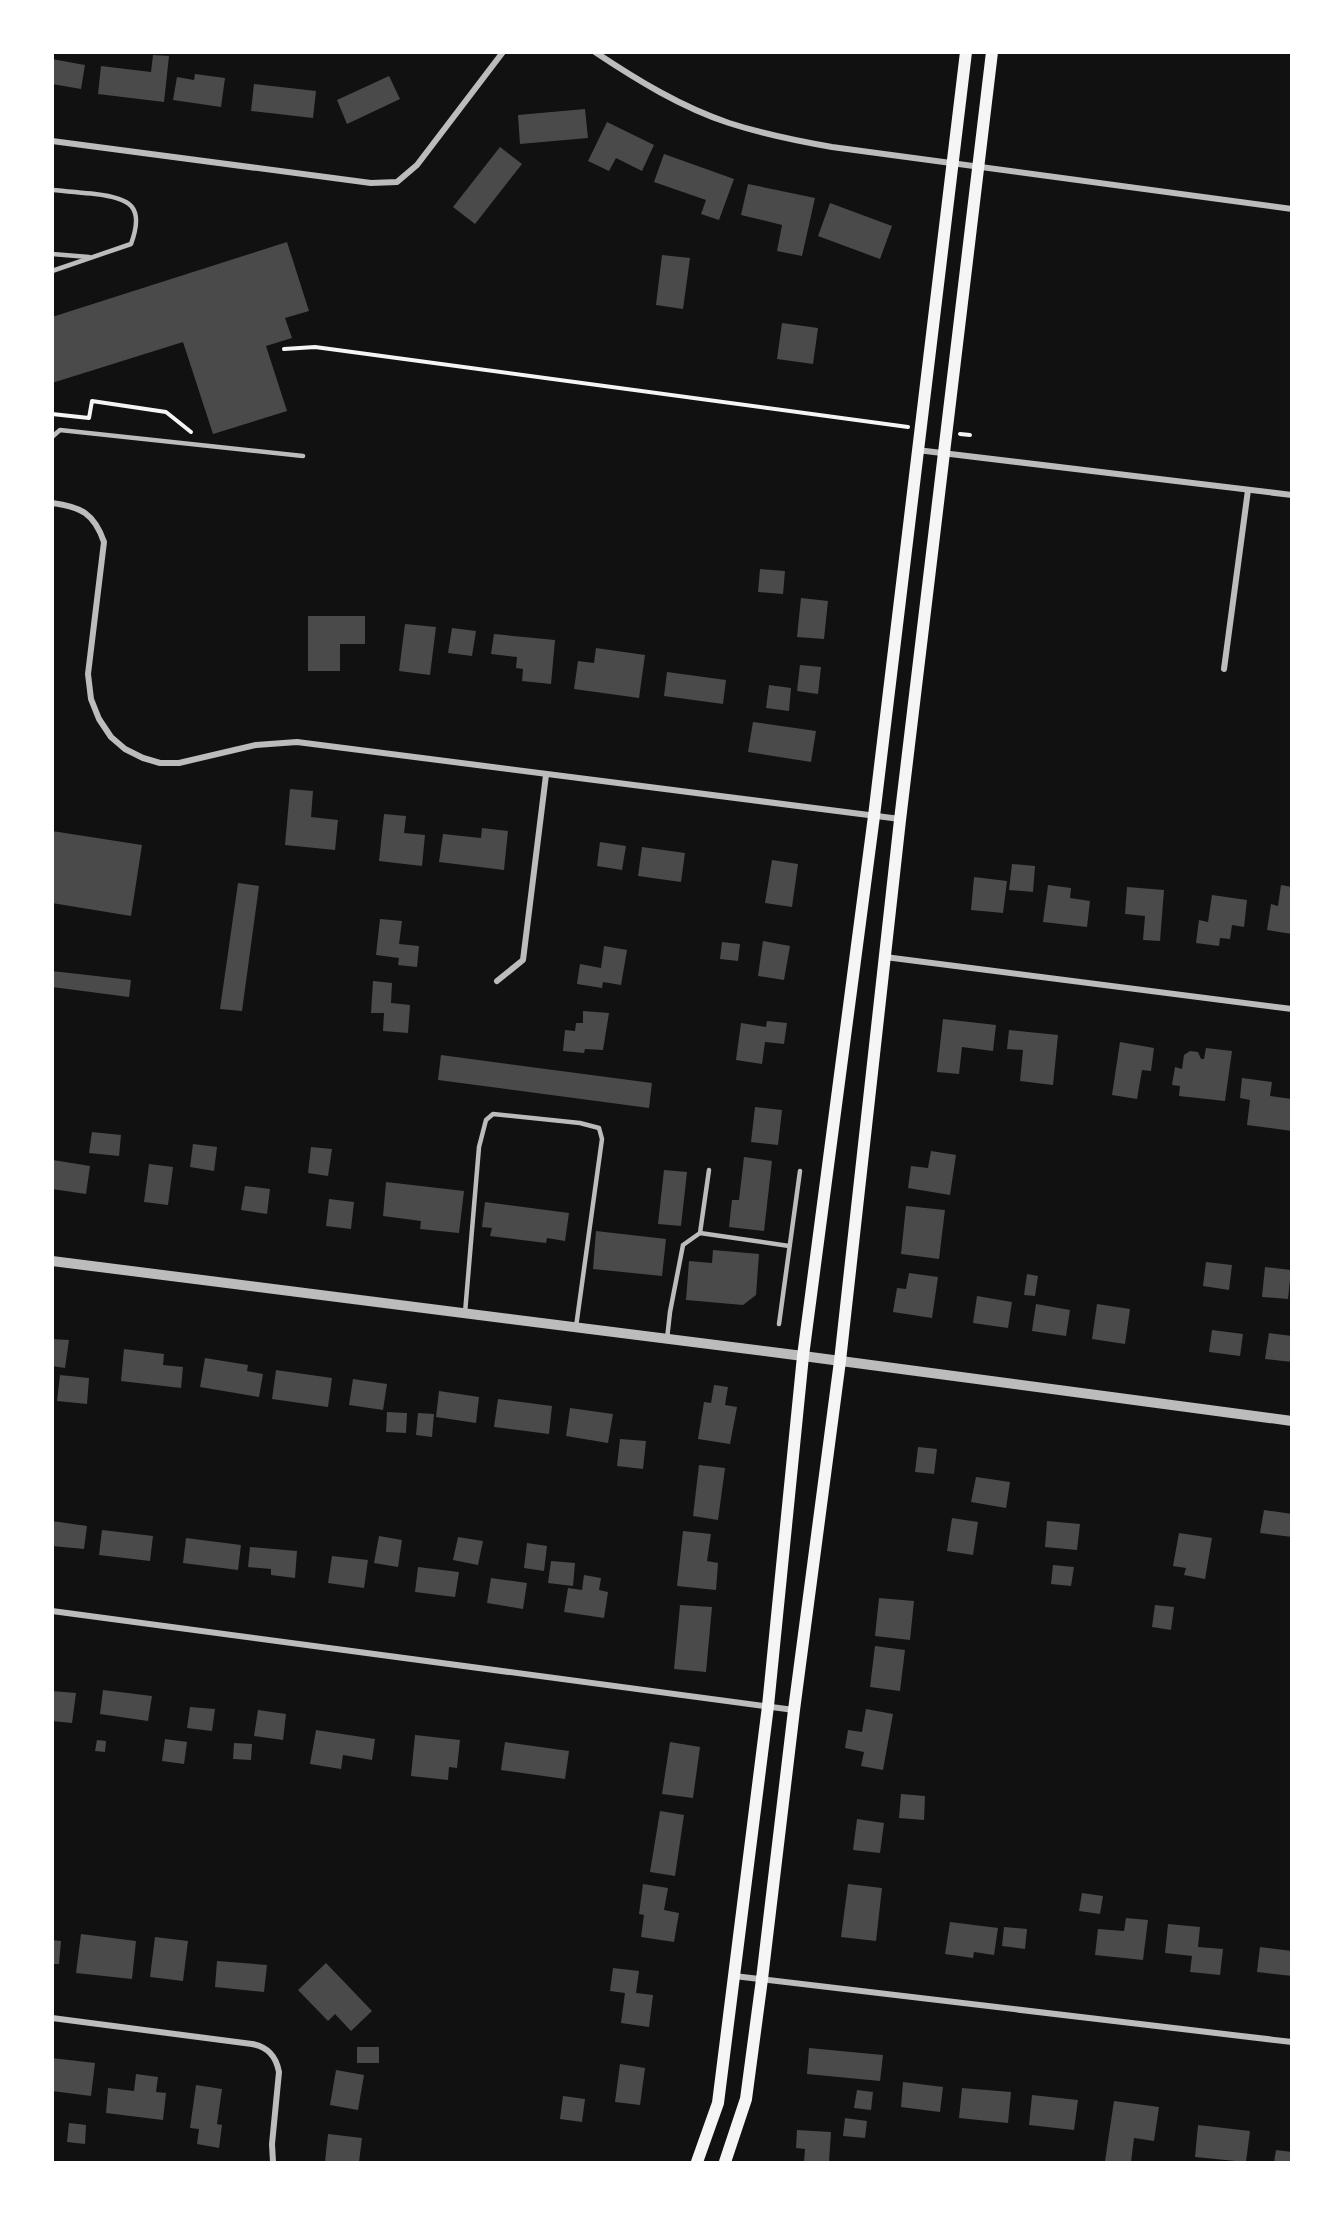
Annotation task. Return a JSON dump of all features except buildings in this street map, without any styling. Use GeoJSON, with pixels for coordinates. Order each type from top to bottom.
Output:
{"type":"FeatureCollection","features":[{"type":"Feature","properties":{"kind":"main road"},"geometry":{"type":"LineString","coordinates":[[697,2163],[718,2103],[768,1706],[803,1356],[874,816],[966,52]]}},
{"type":"Feature","properties":{"kind":"main road"},"geometry":{"type":"LineString","coordinates":[[725,2163],[746,2099],[762,1979],[794,1710],[840,1361],[900,819],[992,52]]}},
{"type":"Feature","properties":{"kind":"street"},"geometry":{"type":"LineString","coordinates":[[52,141],[371,183],[397,182],[417,165],[503,52]]}},
{"type":"Feature","properties":{"kind":"street"},"geometry":{"type":"LineString","coordinates":[[595,52],[631,77],[676,101],[727,122],[778,137],[832,147],[1292,209]]}},
{"type":"Feature","properties":{"kind":"street"},"geometry":{"type":"LineString","coordinates":[[917,450],[1292,495]]}},
{"type":"Feature","properties":{"kind":"street"},"geometry":{"type":"LineString","coordinates":[[1224,669],[1248,490]]}},
{"type":"Feature","properties":{"kind":"street"},"geometry":{"type":"LineString","coordinates":[[52,503],[78,508],[91,517],[99,528],[104,542],[88,674],[91,699],[99,719],[111,737],[143,758],[160,763],[179,763],[256,745],[297,742],[900,819]]}},
{"type":"Feature","properties":{"kind":"street"},"geometry":{"type":"LineString","coordinates":[[497,981],[523,960],[546,775]]}},
{"type":"Feature","properties":{"kind":"street"},"geometry":{"type":"LineString","coordinates":[[884,957],[1292,1009]]}},
{"type":"Feature","properties":{"kind":"street"},"geometry":{"type":"LineString","coordinates":[[52,1261],[803,1356],[1292,1421]]}},
{"type":"Feature","properties":{"kind":"street"},"geometry":{"type":"LineString","coordinates":[[52,1611],[794,1710]]}},
{"type":"Feature","properties":{"kind":"street"},"geometry":{"type":"LineString","coordinates":[[734,1976],[1292,2042]]}},
{"type":"Feature","properties":{"kind":"street"},"geometry":{"type":"LineString","coordinates":[[52,2018],[252,2044],[271,2052],[277,2061],[279,2072],[275,2105],[273,2163]]}},
{"type":"Feature","properties":{"kind":"lane"},"geometry":{"type":"LineString","coordinates":[[52,190],[116,196],[128,202],[135,214],[136,228],[130,244],[52,271]]}},
{"type":"Feature","properties":{"kind":"lane"},"geometry":{"type":"LineString","coordinates":[[52,254],[92,257]]}},
{"type":"Feature","properties":{"kind":"lane"},"geometry":{"type":"LineString","coordinates":[[52,437],[60,430],[303,456]]}},
{"type":"Feature","properties":{"kind":"lane"},"geometry":{"type":"LineString","coordinates":[[465,1313],[479,1147],[486,1120],[493,1114],[580,1123],[599,1128],[602,1139],[576,1327]]}},
{"type":"Feature","properties":{"kind":"lane"},"geometry":{"type":"LineString","coordinates":[[700,1233],[709,1170]]}},
{"type":"Feature","properties":{"kind":"lane"},"geometry":{"type":"LineString","coordinates":[[779,1324],[800,1171]]}},
{"type":"Feature","properties":{"kind":"lane"},"geometry":{"type":"LineString","coordinates":[[668,1339],[670,1312],[683,1245],[700,1233],[789,1246]]}},
{"type":"Feature","properties":{"kind":"path"},"geometry":{"type":"LineString","coordinates":[[284,349],[315,347],[920,429]]}},
{"type":"Feature","properties":{"kind":"path"},"geometry":{"type":"LineString","coordinates":[[52,414],[89,418],[92,401],[166,412],[192,433]]}},
{"type":"Feature","properties":{"kind":"path"},"geometry":{"type":"LineString","coordinates":[[947,433],[970,435]]}}]}
